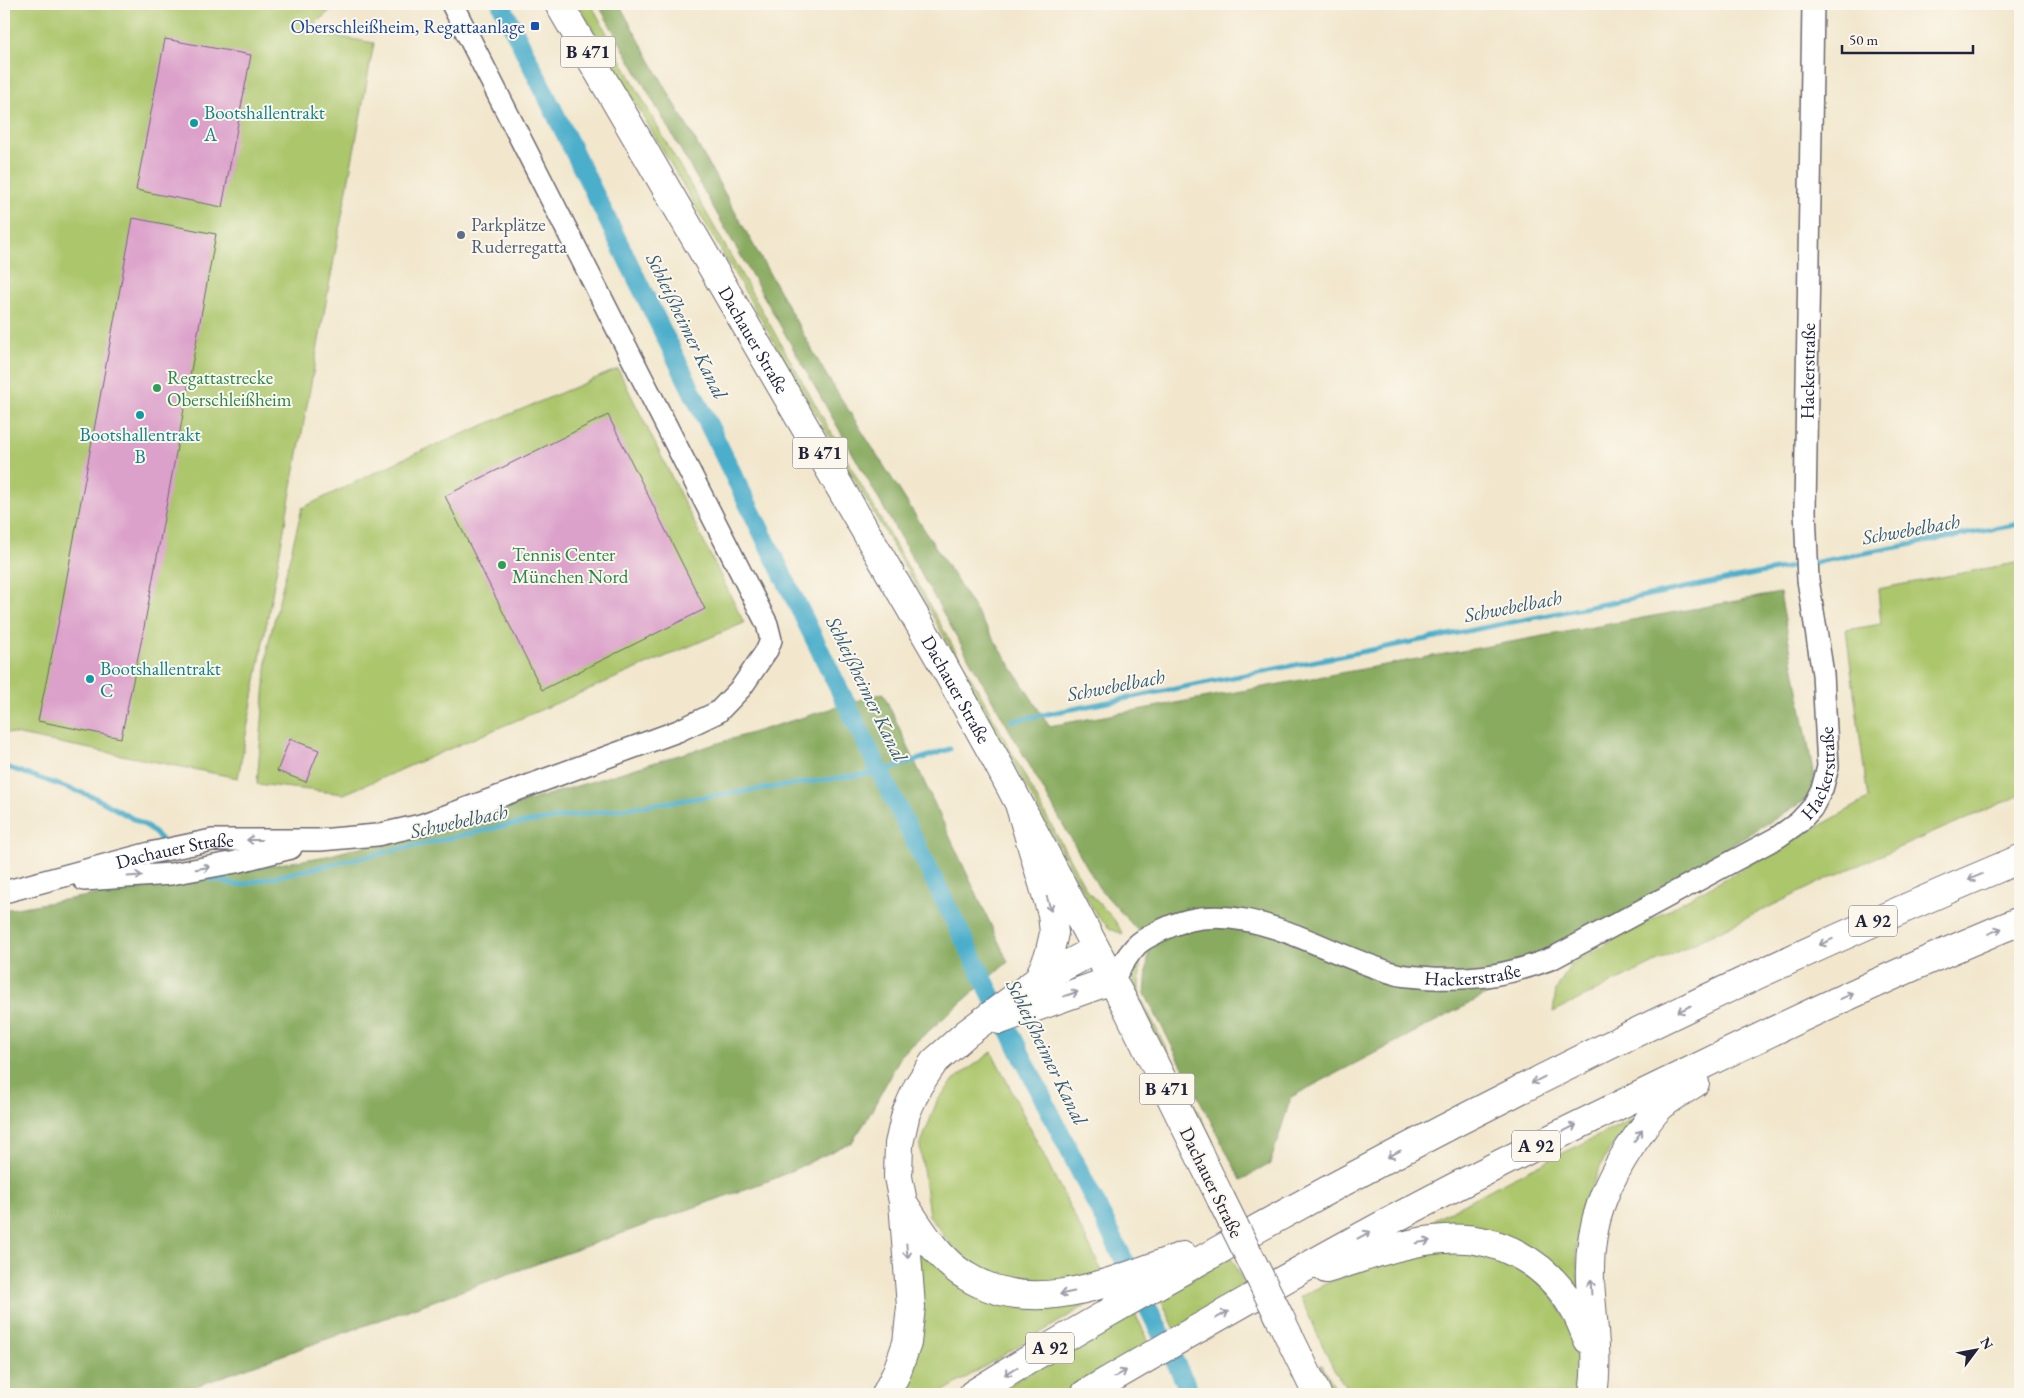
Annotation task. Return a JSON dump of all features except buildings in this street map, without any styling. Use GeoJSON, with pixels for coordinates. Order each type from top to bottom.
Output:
{"type":"FeatureCollection","features":[{"type":"Feature","properties":{"kind":"main road","name":"Dachauer Straße"},"geometry":{"type":"LineString","coordinates":[[559,4],[941,661],[1112,980],[1317,1394]]}},
{"type":"Feature","properties":{"kind":"main road"},"geometry":{"type":"LineString","coordinates":[[1020,807],[1052,914],[1054,933],[1049,955],[1029,994]]}},
{"type":"Feature","properties":{"kind":"main road","name":"A 92"},"geometry":{"type":"LineString","coordinates":[[973,1394],[1121,1291],[1248,1234],[1434,1132],[1775,966],[2020,858]]}},
{"type":"Feature","properties":{"kind":"main road","name":"A 92"},"geometry":{"type":"LineString","coordinates":[[1085,1394],[1356,1240],[1572,1128],[1802,1016],[2020,921]]}},
{"type":"Feature","properties":{"kind":"main road"},"geometry":{"type":"LineString","coordinates":[[886,1394],[896,1374],[906,1343],[911,1307],[903,1202],[898,1177],[899,1144],[906,1113],[918,1086],[934,1062],[968,1033],[1095,950]]}},
{"type":"Feature","properties":{"kind":"main road"},"geometry":{"type":"LineString","coordinates":[[1029,994],[1112,980]]}},
{"type":"Feature","properties":{"kind":"main road"},"geometry":{"type":"LineString","coordinates":[[1593,1394],[1595,1384],[1590,1277],[1591,1249],[1597,1213],[1609,1182],[1627,1151],[1658,1108],[1712,1071],[1802,1016]]}},
{"type":"Feature","properties":{"kind":"main road"},"geometry":{"type":"LineString","coordinates":[[903,1202],[942,1256],[966,1276],[996,1290],[1025,1296],[1055,1296],[1084,1290],[1121,1291]]}},
{"type":"Feature","properties":{"kind":"main road"},"geometry":{"type":"LineString","coordinates":[[1276,1285],[1418,1242],[1444,1238],[1471,1240],[1495,1245],[1516,1252],[1538,1267],[1557,1285],[1572,1306],[1594,1353]]}},
{"type":"Feature","properties":{"kind":"street","name":"Dachauer Straße"},"geometry":{"type":"LineString","coordinates":[[4,892],[150,853],[212,840],[320,840],[377,835],[420,825],[678,731],[718,712],[741,688],[767,650],[771,640],[767,624],[452,4]]}},
{"type":"Feature","properties":{"kind":"street","name":"Hackerstraße"},"geometry":{"type":"LineString","coordinates":[[1112,980],[1137,945],[1167,927],[1188,920],[1211,916],[1238,919],[1294,934],[1370,966],[1402,975],[1457,979],[1490,976],[1522,970],[1553,958],[1769,842],[1799,822],[1812,808],[1822,789],[1828,767],[1823,674],[1808,580],[1806,551],[1813,4]]}},
{"type":"Feature","properties":{"kind":"street","name":"Dachauer Straße"},"geometry":{"type":"LineString","coordinates":[[34,884],[171,874],[236,862],[320,840]]}},
{"type":"Feature","properties":{"kind":"street","name":"Hackerstraße"},"geometry":{"type":"LineString","coordinates":[[1095,950],[1137,945]]}},
{"type":"Feature","properties":{"kind":"green space","name":"Regattastrecke Oberschleißheim"},"geometry":{"type":"Polygon","coordinates":[[[4,4],[338,4],[306,31],[374,43],[238,778],[4,732],[4,4]]]}},
{"type":"Feature","properties":{"kind":"green space"},"geometry":{"type":"Polygon","coordinates":[[[578,4],[591,4],[658,128],[983,699],[1087,891],[1113,918],[1123,934],[1110,929],[1097,916],[920,593],[578,4]]]}},
{"type":"Feature","properties":{"kind":"green space"},"geometry":{"type":"Polygon","coordinates":[[[598,4],[619,4],[825,373],[1049,726],[1780,593],[1817,793],[1501,987],[1291,1097],[1270,1164],[1241,1180],[1145,994],[1149,943],[1099,888],[598,4]]]}},
{"type":"Feature","properties":{"kind":"green space"},"geometry":{"type":"Polygon","coordinates":[[[1386,4],[1411,4],[1413,7],[1391,11],[1386,4]]]}},
{"type":"Feature","properties":{"kind":"green space","name":"Tennis Center München Nord"},"geometry":{"type":"Polygon","coordinates":[[[618,369],[744,623],[344,794],[257,784],[268,645],[302,508],[405,458],[618,369]]]}},
{"type":"Feature","properties":{"kind":"green space"},"geometry":{"type":"Polygon","coordinates":[[[2020,562],[2020,795],[1829,878],[1553,1012],[1556,990],[1571,964],[1868,799],[1846,630],[1881,624],[1878,589],[2020,562]]]}},
{"type":"Feature","properties":{"kind":"green space"},"geometry":{"type":"Polygon","coordinates":[[[883,693],[1008,962],[902,1054],[866,1121],[852,1142],[776,1178],[174,1394],[4,1394],[4,910],[327,856],[521,803],[883,693]]]}},
{"type":"Feature","properties":{"kind":"green space"},"geometry":{"type":"Polygon","coordinates":[[[1139,961],[1140,996],[1216,1148],[1213,1149],[1138,999],[1134,985],[1134,976],[1136,962],[1139,961]]]}},
{"type":"Feature","properties":{"kind":"green space"},"geometry":{"type":"Polygon","coordinates":[[[992,1052],[1103,1273],[1055,1287],[1007,1284],[963,1262],[929,1215],[920,1146],[937,1101],[955,1079],[992,1052]]]}},
{"type":"Feature","properties":{"kind":"green space"},"geometry":{"type":"Polygon","coordinates":[[[1639,1116],[1606,1155],[1594,1180],[1585,1207],[1577,1246],[1578,1275],[1583,1304],[1546,1261],[1412,1232],[1508,1180],[1639,1116]]]}},
{"type":"Feature","properties":{"kind":"green space"},"geometry":{"type":"Polygon","coordinates":[[[913,1240],[957,1284],[1098,1298],[939,1394],[897,1394],[913,1240]]]}},
{"type":"Feature","properties":{"kind":"green space"},"geometry":{"type":"Polygon","coordinates":[[[1423,1250],[1489,1252],[1543,1283],[1573,1328],[1580,1358],[1581,1388],[1579,1394],[1351,1394],[1334,1370],[1300,1297],[1329,1282],[1423,1250]]]}},
{"type":"Feature","properties":{"kind":"green space"},"geometry":{"type":"Polygon","coordinates":[[[1231,1257],[1245,1286],[1175,1329],[1159,1297],[1231,1257]]]}},
{"type":"Feature","properties":{"kind":"green space"},"geometry":{"type":"Polygon","coordinates":[[[1134,1312],[1150,1343],[1062,1394],[993,1394],[1134,1312]]]}},
{"type":"Feature","properties":{"kind":"green space"},"geometry":{"type":"Polygon","coordinates":[[[1320,1365],[1322,1365],[1339,1394],[1333,1394],[1320,1365]]]}},
{"type":"Feature","properties":{"kind":"waterway","name":"Schleißheimer Kanal"},"geometry":{"type":"LineString","coordinates":[[501,4],[880,772],[1191,1394]]}},
{"type":"Feature","properties":{"kind":"waterway","name":"Schwebelbach"},"geometry":{"type":"LineString","coordinates":[[1812,563],[2020,524]]}},
{"type":"Feature","properties":{"kind":"waterway","name":"Schwebelbach"},"geometry":{"type":"LineString","coordinates":[[1012,721],[1801,565]]}},
{"type":"Feature","properties":{"kind":"waterway","name":"Schwebelbach"},"geometry":{"type":"LineString","coordinates":[[201,877],[239,885],[508,825],[880,772],[950,749]]}},
{"type":"Feature","properties":{"kind":"waterway","name":"Schwebelbach"},"geometry":{"type":"LineString","coordinates":[[4,766],[94,797],[148,827],[166,844]]}},
{"type":"Feature","properties":{"kind":"place","name":"Oberschleißheim, Regattaanlage"},"geometry":{"type":"Point","coordinates":[535,26]}},
{"type":"Feature","properties":{"kind":"place","name":"Bootshallentrakt A"},"geometry":{"type":"Point","coordinates":[194,123]}},
{"type":"Feature","properties":{"kind":"place","name":"Parkplätze Ruderregatta"},"geometry":{"type":"Point","coordinates":[461,235]}},
{"type":"Feature","properties":{"kind":"place","name":"Regattastrecke Oberschleißheim"},"geometry":{"type":"Point","coordinates":[157,388]}},
{"type":"Feature","properties":{"kind":"place","name":"Bootshallentrakt B"},"geometry":{"type":"Point","coordinates":[140,415]}},
{"type":"Feature","properties":{"kind":"place","name":"Tennis Center München Nord"},"geometry":{"type":"Point","coordinates":[502,565]}},
{"type":"Feature","properties":{"kind":"place","name":"Bootshallentrakt C"},"geometry":{"type":"Point","coordinates":[90,679]}}]}
